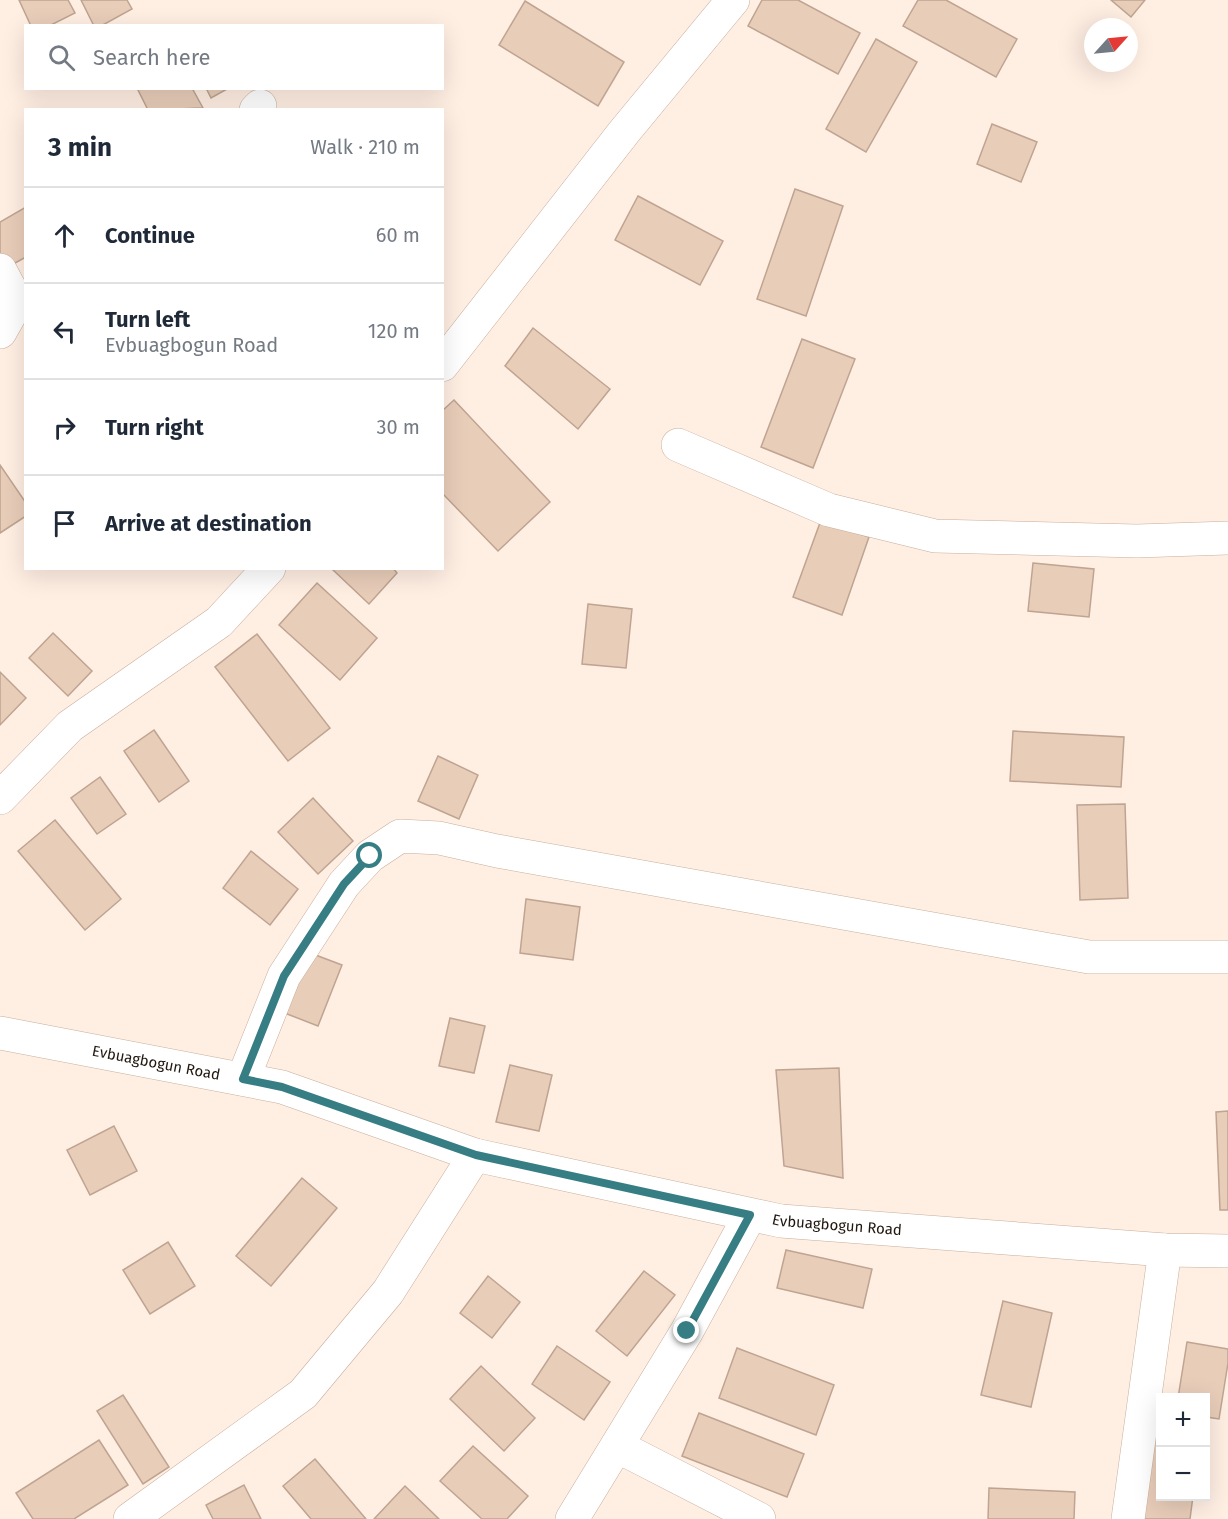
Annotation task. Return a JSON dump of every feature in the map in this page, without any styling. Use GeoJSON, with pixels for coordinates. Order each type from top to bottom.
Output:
{"type":"FeatureCollection","features":[{"type":"Feature","properties":{"kind":"street"},"geometry":{"type":"LineString","coordinates":[[444,362],[624,132],[733,0]]}},
{"type":"Feature","properties":{"kind":"street"},"geometry":{"type":"LineString","coordinates":[[0,270],[21,299],[0,332]]}},
{"type":"Feature","properties":{"kind":"street"},"geometry":{"type":"LineString","coordinates":[[678,445],[829,510],[935,536],[1137,541],[1228,538]]}},
{"type":"Feature","properties":{"kind":"street"},"geometry":{"type":"LineString","coordinates":[[0,798],[70,726],[219,622],[267,570]]}},
{"type":"Feature","properties":{"kind":"street"},"geometry":{"type":"LineString","coordinates":[[243,1079],[284,976],[344,884],[370,856],[400,836],[439,838],[497,851],[1089,957],[1228,957]]}},
{"type":"Feature","properties":{"kind":"street","name":"Evbuagbogun Road"},"geometry":{"type":"LineString","coordinates":[[0,1033],[282,1087],[476,1155],[781,1221],[1165,1250],[1228,1251]]}},
{"type":"Feature","properties":{"kind":"street"},"geometry":{"type":"LineString","coordinates":[[129,1519],[303,1394],[388,1292],[476,1155]]}},
{"type":"Feature","properties":{"kind":"street"},"geometry":{"type":"LineString","coordinates":[[572,1519],[687,1331],[750,1215]]}},
{"type":"Feature","properties":{"kind":"street"},"geometry":{"type":"LineString","coordinates":[[1128,1519],[1165,1250]]}},
{"type":"Feature","properties":{"kind":"street"},"geometry":{"type":"LineString","coordinates":[[617,1446],[759,1519]]}},
{"type":"Feature","properties":{"kind":"building"},"geometry":{"type":"Polygon","coordinates":[[[19,0],[68,0],[75,13],[53,24],[30,24],[19,0]]]}},
{"type":"Feature","properties":{"kind":"building"},"geometry":{"type":"Polygon","coordinates":[[[81,0],[127,0],[132,9],[105,24],[93,24],[81,0]]]}},
{"type":"Feature","properties":{"kind":"building"},"geometry":{"type":"Polygon","coordinates":[[[762,0],[798,0],[860,33],[838,74],[748,26],[762,0]]]}},
{"type":"Feature","properties":{"kind":"building"},"geometry":{"type":"Polygon","coordinates":[[[918,0],[946,0],[1017,39],[996,77],[903,26],[918,0]]]}},
{"type":"Feature","properties":{"kind":"building"},"geometry":{"type":"Polygon","coordinates":[[[1111,0],[1145,0],[1131,17],[1111,0]]]}},
{"type":"Feature","properties":{"kind":"building"},"geometry":{"type":"Polygon","coordinates":[[[525,1],[624,62],[598,106],[499,45],[525,1]]]}},
{"type":"Feature","properties":{"kind":"building"},"geometry":{"type":"Polygon","coordinates":[[[876,39],[917,62],[866,152],[826,129],[876,39]]]}},
{"type":"Feature","properties":{"kind":"building"},"geometry":{"type":"Polygon","coordinates":[[[138,90],[193,90],[203,108],[147,108],[138,90]]]}},
{"type":"Feature","properties":{"kind":"building"},"geometry":{"type":"Polygon","coordinates":[[[207,90],[225,90],[211,98],[207,90]]]}},
{"type":"Feature","properties":{"kind":"building"},"geometry":{"type":"Polygon","coordinates":[[[992,124],[1037,142],[1021,182],[977,164],[992,124]]]}},
{"type":"Feature","properties":{"kind":"building"},"geometry":{"type":"Polygon","coordinates":[[[795,189],[843,206],[806,316],[757,299],[795,189]]]}},
{"type":"Feature","properties":{"kind":"building"},"geometry":{"type":"Polygon","coordinates":[[[638,196],[723,241],[700,285],[615,240],[638,196]]]}},
{"type":"Feature","properties":{"kind":"building"},"geometry":{"type":"Polygon","coordinates":[[[24,208],[24,258],[8,267],[0,253],[0,222],[24,208]]]}},
{"type":"Feature","properties":{"kind":"building"},"geometry":{"type":"Polygon","coordinates":[[[533,328],[610,389],[578,429],[505,366],[533,328]]]}},
{"type":"Feature","properties":{"kind":"building"},"geometry":{"type":"Polygon","coordinates":[[[802,339],[855,359],[813,468],[761,447],[802,339]]]}},
{"type":"Feature","properties":{"kind":"building"},"geometry":{"type":"Polygon","coordinates":[[[454,400],[550,502],[498,551],[444,495],[444,409],[454,400]]]}},
{"type":"Feature","properties":{"kind":"building"},"geometry":{"type":"Polygon","coordinates":[[[0,465],[24,500],[24,517],[0,533],[0,465]]]}},
{"type":"Feature","properties":{"kind":"building"},"geometry":{"type":"Polygon","coordinates":[[[821,520],[869,537],[842,615],[793,597],[821,520]]]}},
{"type":"Feature","properties":{"kind":"building"},"geometry":{"type":"Polygon","coordinates":[[[1033,563],[1094,569],[1089,617],[1028,611],[1033,563]]]}},
{"type":"Feature","properties":{"kind":"building"},"geometry":{"type":"Polygon","coordinates":[[[333,570],[395,570],[397,573],[369,604],[333,570]]]}},
{"type":"Feature","properties":{"kind":"building"},"geometry":{"type":"Polygon","coordinates":[[[317,583],[377,638],[340,680],[279,625],[317,583]]]}},
{"type":"Feature","properties":{"kind":"building"},"geometry":{"type":"Polygon","coordinates":[[[588,604],[632,609],[626,668],[582,664],[588,604]]]}},
{"type":"Feature","properties":{"kind":"building"},"geometry":{"type":"Polygon","coordinates":[[[53,633],[92,671],[68,696],[29,658],[53,633]]]}},
{"type":"Feature","properties":{"kind":"building"},"geometry":{"type":"Polygon","coordinates":[[[257,634],[330,728],[288,761],[215,667],[257,634]]]}},
{"type":"Feature","properties":{"kind":"building"},"geometry":{"type":"Polygon","coordinates":[[[0,672],[26,698],[0,725],[0,672]]]}},
{"type":"Feature","properties":{"kind":"building"},"geometry":{"type":"Polygon","coordinates":[[[154,730],[189,781],[159,802],[124,751],[154,730]]]}},
{"type":"Feature","properties":{"kind":"building"},"geometry":{"type":"Polygon","coordinates":[[[1013,731],[1124,737],[1121,787],[1010,781],[1013,731]]]}},
{"type":"Feature","properties":{"kind":"building"},"geometry":{"type":"Polygon","coordinates":[[[438,756],[478,775],[459,819],[418,801],[438,756]]]}},
{"type":"Feature","properties":{"kind":"building"},"geometry":{"type":"Polygon","coordinates":[[[100,777],[126,814],[97,834],[71,798],[100,777]]]}},
{"type":"Feature","properties":{"kind":"building"},"geometry":{"type":"Polygon","coordinates":[[[313,798],[353,841],[318,874],[278,832],[313,798]]]}},
{"type":"Feature","properties":{"kind":"building"},"geometry":{"type":"Polygon","coordinates":[[[1125,804],[1128,898],[1080,900],[1077,805],[1125,804]]]}},
{"type":"Feature","properties":{"kind":"building"},"geometry":{"type":"Polygon","coordinates":[[[55,820],[121,899],[85,930],[18,851],[55,820]]]}},
{"type":"Feature","properties":{"kind":"building"},"geometry":{"type":"Polygon","coordinates":[[[251,851],[298,889],[270,925],[223,888],[251,851]]]}},
{"type":"Feature","properties":{"kind":"building"},"geometry":{"type":"Polygon","coordinates":[[[526,899],[580,907],[573,960],[520,953],[526,899]]]}},
{"type":"Feature","properties":{"kind":"building"},"geometry":{"type":"Polygon","coordinates":[[[305,951],[342,965],[318,1026],[282,1012],[305,951]]]}},
{"type":"Feature","properties":{"kind":"building"},"geometry":{"type":"Polygon","coordinates":[[[450,1018],[485,1026],[474,1073],[439,1066],[450,1018]]]}},
{"type":"Feature","properties":{"kind":"building"},"geometry":{"type":"Polygon","coordinates":[[[510,1065],[552,1075],[539,1131],[496,1122],[510,1065]]]}},
{"type":"Feature","properties":{"kind":"building"},"geometry":{"type":"Polygon","coordinates":[[[839,1068],[843,1178],[784,1166],[776,1070],[839,1068]]]}},
{"type":"Feature","properties":{"kind":"building"},"geometry":{"type":"Polygon","coordinates":[[[1228,1111],[1228,1210],[1220,1210],[1216,1112],[1228,1111]]]}},
{"type":"Feature","properties":{"kind":"building"},"geometry":{"type":"Polygon","coordinates":[[[114,1126],[137,1171],[90,1195],[67,1150],[114,1126]]]}},
{"type":"Feature","properties":{"kind":"building"},"geometry":{"type":"Polygon","coordinates":[[[302,1178],[337,1208],[271,1286],[236,1256],[302,1178]]]}},
{"type":"Feature","properties":{"kind":"building"},"geometry":{"type":"Polygon","coordinates":[[[168,1242],[195,1286],[150,1314],[123,1270],[168,1242]]]}},
{"type":"Feature","properties":{"kind":"building"},"geometry":{"type":"Polygon","coordinates":[[[786,1250],[872,1269],[863,1308],[777,1288],[786,1250]]]}},
{"type":"Feature","properties":{"kind":"building"},"geometry":{"type":"Polygon","coordinates":[[[644,1271],[675,1295],[627,1356],[596,1331],[644,1271]]]}},
{"type":"Feature","properties":{"kind":"building"},"geometry":{"type":"Polygon","coordinates":[[[488,1276],[520,1302],[492,1338],[460,1313],[488,1276]]]}},
{"type":"Feature","properties":{"kind":"building"},"geometry":{"type":"Polygon","coordinates":[[[1003,1301],[1052,1313],[1031,1407],[981,1395],[1003,1301]]]}},
{"type":"Feature","properties":{"kind":"building"},"geometry":{"type":"Polygon","coordinates":[[[1187,1342],[1228,1349],[1219,1419],[1210,1418],[1210,1393],[1179,1393],[1187,1342]]]}},
{"type":"Feature","properties":{"kind":"building"},"geometry":{"type":"Polygon","coordinates":[[[557,1346],[610,1382],[584,1420],[532,1384],[557,1346]]]}},
{"type":"Feature","properties":{"kind":"building"},"geometry":{"type":"Polygon","coordinates":[[[737,1348],[834,1385],[816,1435],[719,1398],[737,1348]]]}},
{"type":"Feature","properties":{"kind":"building"},"geometry":{"type":"Polygon","coordinates":[[[481,1366],[535,1418],[504,1451],[450,1399],[481,1366]]]}},
{"type":"Feature","properties":{"kind":"building"},"geometry":{"type":"Polygon","coordinates":[[[123,1395],[169,1467],[143,1484],[97,1411],[123,1395]]]}},
{"type":"Feature","properties":{"kind":"building"},"geometry":{"type":"Polygon","coordinates":[[[699,1413],[804,1454],[787,1497],[682,1456],[699,1413]]]}},
{"type":"Feature","properties":{"kind":"building"},"geometry":{"type":"Polygon","coordinates":[[[1147,1430],[1156,1431],[1156,1501],[1192,1501],[1190,1519],[1130,1519],[1147,1430]]]}},
{"type":"Feature","properties":{"kind":"building"},"geometry":{"type":"Polygon","coordinates":[[[99,1440],[128,1485],[74,1519],[33,1519],[16,1493],[99,1440]]]}},
{"type":"Feature","properties":{"kind":"building"},"geometry":{"type":"Polygon","coordinates":[[[473,1446],[528,1496],[507,1519],[482,1519],[440,1481],[473,1446]]]}},
{"type":"Feature","properties":{"kind":"building"},"geometry":{"type":"Polygon","coordinates":[[[315,1459],[366,1519],[311,1519],[283,1486],[315,1459]]]}},
{"type":"Feature","properties":{"kind":"building"},"geometry":{"type":"Polygon","coordinates":[[[244,1485],[261,1519],[213,1519],[206,1505],[244,1485]]]}},
{"type":"Feature","properties":{"kind":"building"},"geometry":{"type":"Polygon","coordinates":[[[405,1486],[439,1519],[374,1519],[405,1486]]]}},
{"type":"Feature","properties":{"kind":"building"},"geometry":{"type":"Polygon","coordinates":[[[989,1488],[1075,1492],[1074,1519],[988,1519],[989,1488]]]}},
{"type":"Feature","properties":{"kind":"route"},"geometry":{"type":"LineString","coordinates":[[370,856],[344,884],[284,976],[243,1079],[282,1087],[476,1155],[750,1215],[687,1331]]}}]}
